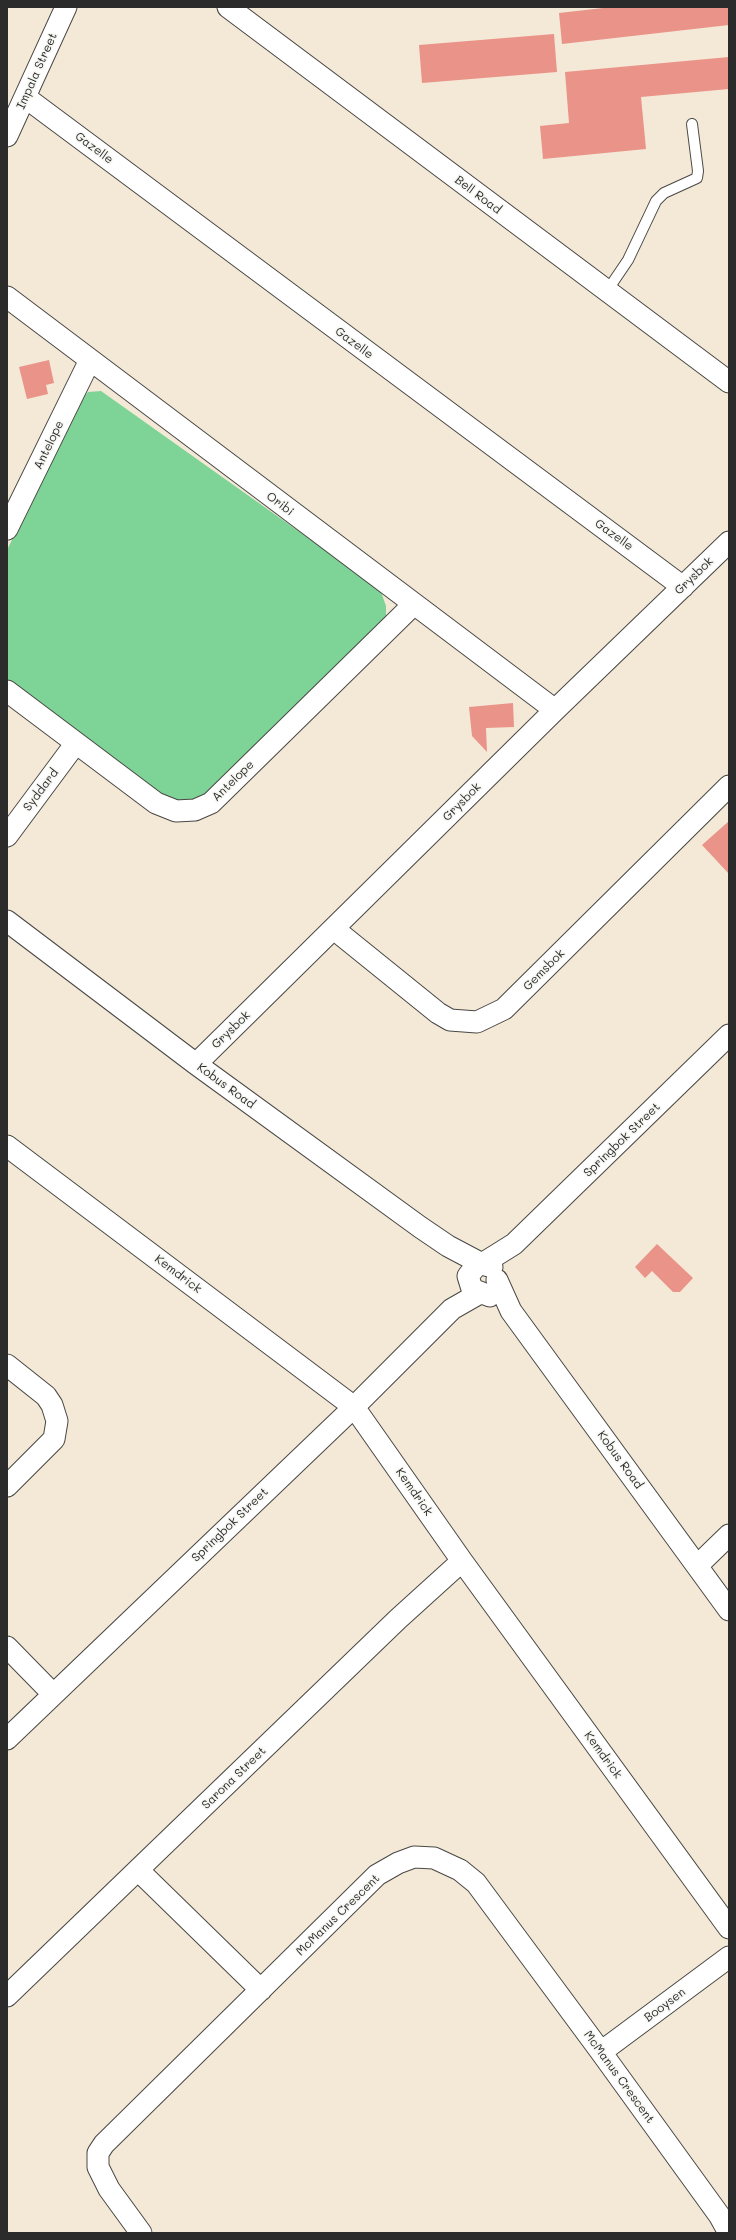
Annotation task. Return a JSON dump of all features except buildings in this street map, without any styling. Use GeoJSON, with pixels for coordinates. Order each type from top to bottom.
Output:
{"type":"FeatureCollection","features":[{"type":"Feature","properties":{"kind":"street","name":"Impala Street"},"geometry":{"type":"LineString","coordinates":[[7,136],[66,7]]}},
{"type":"Feature","properties":{"kind":"street","name":"Bell Road"},"geometry":{"type":"LineString","coordinates":[[228,7],[729,382]]}},
{"type":"Feature","properties":{"kind":"street","name":"Gazelle"},"geometry":{"type":"LineString","coordinates":[[25,97],[684,587]]}},
{"type":"Feature","properties":{"kind":"street","name":"Oribi"},"geometry":{"type":"LineString","coordinates":[[7,297],[413,605],[555,710]]}},
{"type":"Feature","properties":{"kind":"street","name":"Antelope"},"geometry":{"type":"LineString","coordinates":[[7,529],[90,360]]}},
{"type":"Feature","properties":{"kind":"street","name":"Grysbok"},"geometry":{"type":"LineString","coordinates":[[196,1064],[555,710],[729,542]]}},
{"type":"Feature","properties":{"kind":"street","name":"Antelope"},"geometry":{"type":"LineString","coordinates":[[7,692],[156,803],[176,811],[185,812],[203,808],[222,793],[413,605]]}},
{"type":"Feature","properties":{"kind":"street","name":"Syddard"},"geometry":{"type":"LineString","coordinates":[[7,836],[76,743]]}},
{"type":"Feature","properties":{"kind":"street","name":"Gemsbok"},"geometry":{"type":"LineString","coordinates":[[334,929],[438,1013],[450,1020],[463,1023],[476,1022],[486,1019],[504,1009],[729,786]]}},
{"type":"Feature","properties":{"kind":"street","name":"Kobus Road"},"geometry":{"type":"LineString","coordinates":[[7,921],[196,1064],[448,1246],[511,1310],[698,1565],[729,1610]]}},
{"type":"Feature","properties":{"kind":"street","name":"Springbok Street"},"geometry":{"type":"LineString","coordinates":[[7,1739],[354,1407],[483,1280],[514,1244],[729,1035]]}},
{"type":"Feature","properties":{"kind":"street","name":"Kemdrick"},"geometry":{"type":"LineString","coordinates":[[7,1146],[354,1407],[462,1562],[729,1928]]}},
{"type":"Feature","properties":{"kind":"street"},"geometry":{"type":"LineString","coordinates":[[7,1365],[46,1396],[52,1405],[57,1421],[54,1439],[7,1486]]}},
{"type":"Feature","properties":{"kind":"street"},"geometry":{"type":"LineString","coordinates":[[698,1565],[729,1535]]}},
{"type":"Feature","properties":{"kind":"street","name":"Sarona Street"},"geometry":{"type":"LineString","coordinates":[[7,1996],[398,1619],[462,1562]]}},
{"type":"Feature","properties":{"kind":"street"},"geometry":{"type":"LineString","coordinates":[[7,1646],[53,1694]]}},
{"type":"Feature","properties":{"kind":"street","name":"McManus Crescent"},"geometry":{"type":"LineString","coordinates":[[141,2233],[103,2178],[98,2167],[98,2153],[118,2128],[378,1875],[398,1863],[414,1857],[434,1858],[460,1870],[476,1883],[601,2052],[718,2215],[729,2233]]}},
{"type":"Feature","properties":{"kind":"street"},"geometry":{"type":"LineString","coordinates":[[138,1870],[261,1990]]}},
{"type":"Feature","properties":{"kind":"street","name":"Booysen"},"geometry":{"type":"LineString","coordinates":[[601,2052],[729,1957]]}},
{"type":"Feature","properties":{"kind":"lane"},"geometry":{"type":"LineString","coordinates":[[607,291],[628,260],[656,201],[664,193],[697,178],[698,171],[692,124]]}},
{"type":"Feature","properties":{"kind":"green space"},"geometry":{"type":"Polygon","coordinates":[[[101,391],[380,589],[386,606],[386,620],[204,797],[181,802],[159,794],[7,679],[7,550],[81,400],[88,392],[101,391]]]}}]}
